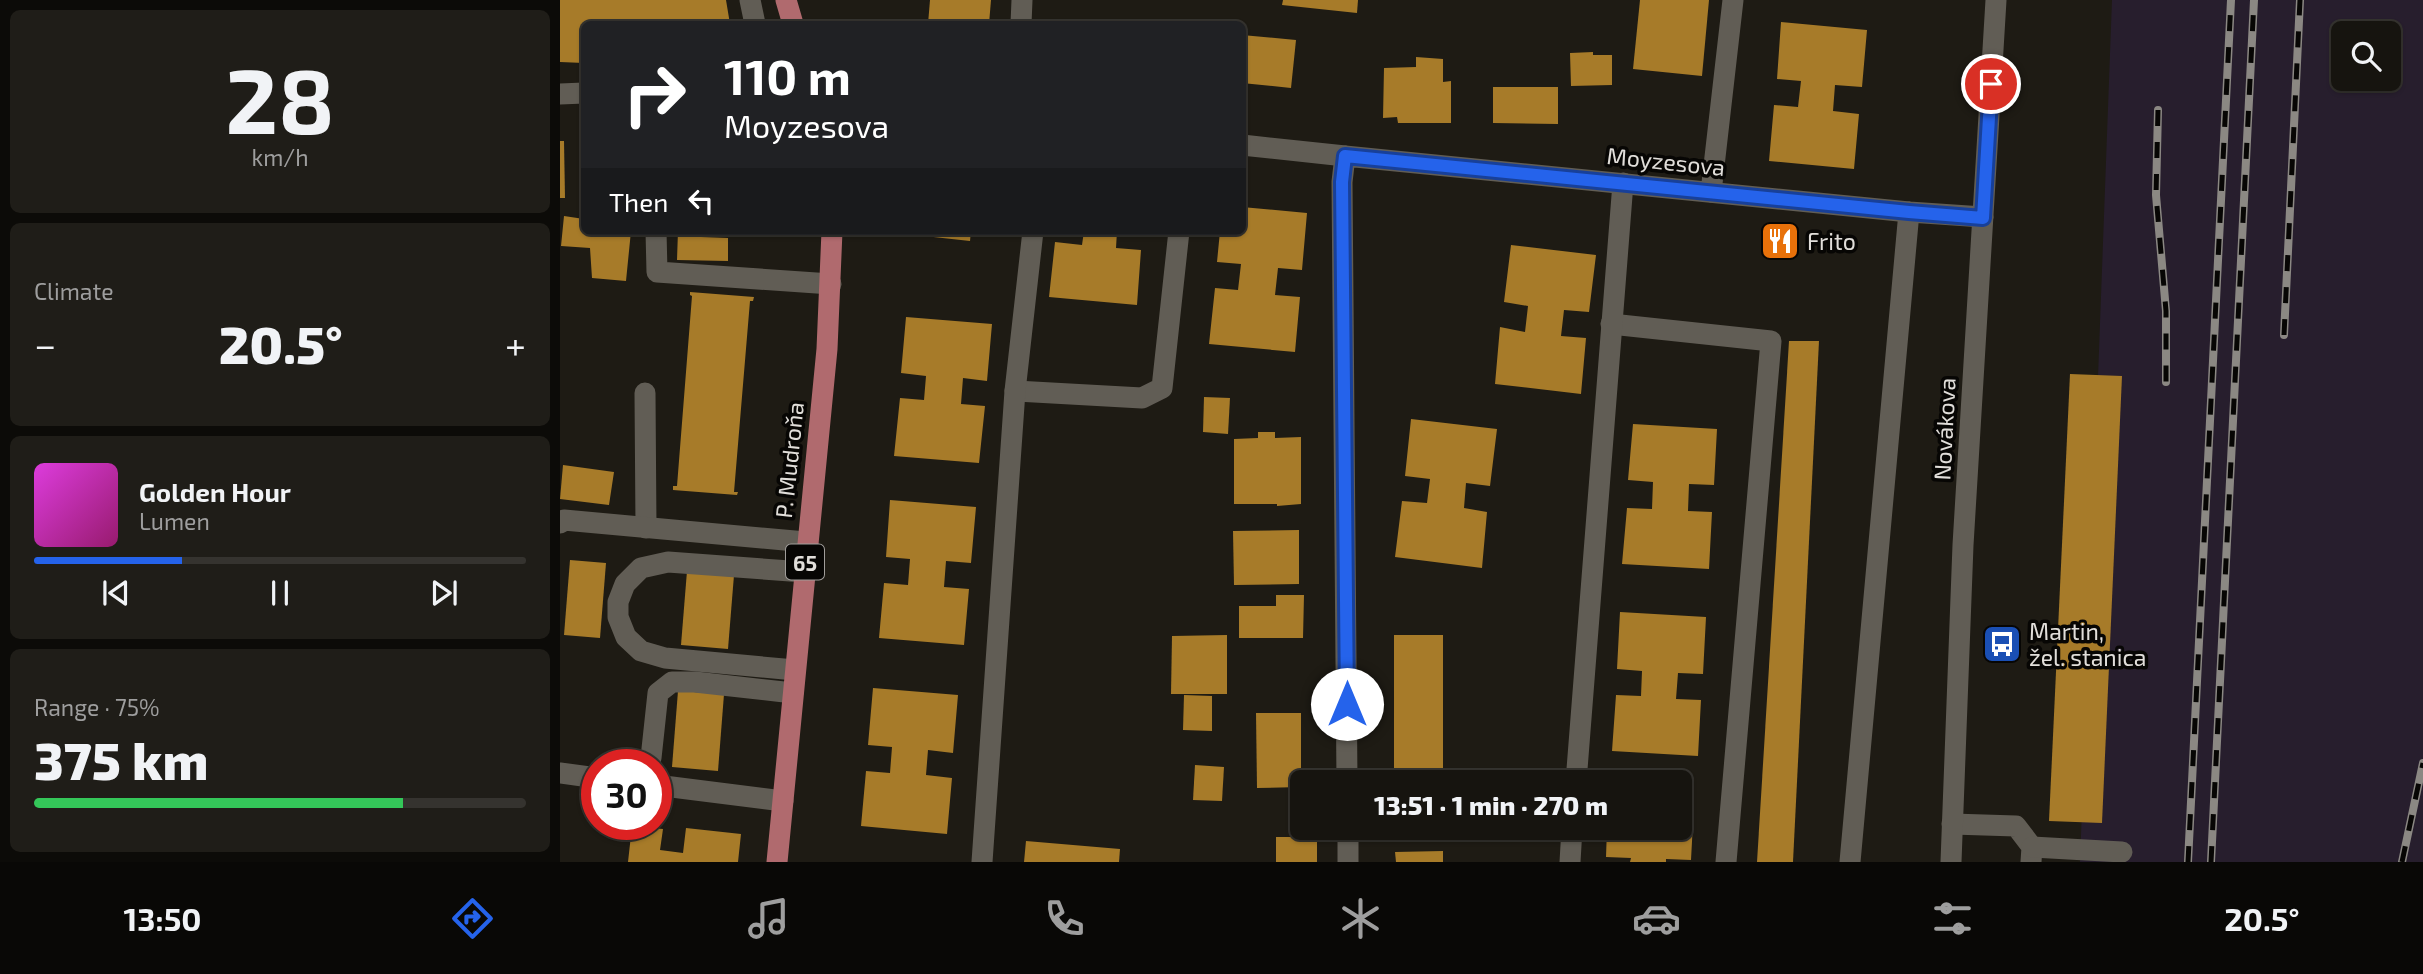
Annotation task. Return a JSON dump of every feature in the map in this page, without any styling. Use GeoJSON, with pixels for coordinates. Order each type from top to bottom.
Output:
{"type":"FeatureCollection","features":[{"type":"Feature","properties":{"kind":"main road"},"geometry":{"type":"LineString","coordinates":[[786,0],[792,21]]}},
{"type":"Feature","properties":{"kind":"main road","name":"P. Mudroňa"},"geometry":{"type":"LineString","coordinates":[[776,862],[827,349],[832,235]]}},
{"type":"Feature","properties":{"kind":"street"},"geometry":{"type":"LineString","coordinates":[[750,0],[754,21]]}},
{"type":"Feature","properties":{"kind":"street"},"geometry":{"type":"LineString","coordinates":[[1021,21],[1022,0]]}},
{"type":"Feature","properties":{"kind":"street"},"geometry":{"type":"LineString","coordinates":[[1712,192],[1733,0]]}},
{"type":"Feature","properties":{"kind":"street","name":"Novákova"},"geometry":{"type":"LineString","coordinates":[[1951,862],[1963,545],[1996,0]]}},
{"type":"Feature","properties":{"kind":"street"},"geometry":{"type":"LineString","coordinates":[[560,94],[581,93]]}},
{"type":"Feature","properties":{"kind":"street","name":"Moyzesova"},"geometry":{"type":"LineString","coordinates":[[1246,145],[1983,218]]}},
{"type":"Feature","properties":{"kind":"street"},"geometry":{"type":"LineString","coordinates":[[1345,156],[1342,195],[1348,770]]}},
{"type":"Feature","properties":{"kind":"street"},"geometry":{"type":"LineString","coordinates":[[1577,770],[1623,183]]}},
{"type":"Feature","properties":{"kind":"street"},"geometry":{"type":"LineString","coordinates":[[1850,862],[1909,212]]}},
{"type":"Feature","properties":{"kind":"street"},"geometry":{"type":"LineString","coordinates":[[656,235],[657,272],[831,284]]}},
{"type":"Feature","properties":{"kind":"street"},"geometry":{"type":"LineString","coordinates":[[982,862],[1015,391],[1033,235]]}},
{"type":"Feature","properties":{"kind":"street"},"geometry":{"type":"LineString","coordinates":[[1015,391],[1142,398],[1162,388],[1180,235]]}},
{"type":"Feature","properties":{"kind":"street"},"geometry":{"type":"LineString","coordinates":[[1611,324],[1771,341],[1726,862]]}},
{"type":"Feature","properties":{"kind":"street"},"geometry":{"type":"LineString","coordinates":[[645,393],[646,528]]}},
{"type":"Feature","properties":{"kind":"street"},"geometry":{"type":"LineString","coordinates":[[560,523],[565,520],[806,542]]}},
{"type":"Feature","properties":{"kind":"street"},"geometry":{"type":"LineString","coordinates":[[795,670],[665,658],[641,651],[626,637],[618,617],[618,602],[625,584],[641,568],[668,562],[804,572]]}},
{"type":"Feature","properties":{"kind":"street"},"geometry":{"type":"LineString","coordinates":[[652,749],[659,692],[672,682],[793,693]]}},
{"type":"Feature","properties":{"kind":"street"},"geometry":{"type":"LineString","coordinates":[[560,773],[581,776]]}},
{"type":"Feature","properties":{"kind":"street"},"geometry":{"type":"LineString","coordinates":[[672,787],[783,801]]}},
{"type":"Feature","properties":{"kind":"street"},"geometry":{"type":"LineString","coordinates":[[1952,824],[2016,826],[2031,854],[2122,852]]}},
{"type":"Feature","properties":{"kind":"street"},"geometry":{"type":"LineString","coordinates":[[1348,840],[1348,862]]}},
{"type":"Feature","properties":{"kind":"street"},"geometry":{"type":"LineString","coordinates":[[1570,862],[1571,840]]}},
{"type":"Feature","properties":{"kind":"shaded area"},"geometry":{"type":"Polygon","coordinates":[[[2112,0],[2423,0],[2423,862],[2080,862],[2112,0]]]}},
{"type":"Feature","properties":{"kind":"building"},"geometry":{"type":"Polygon","coordinates":[[[560,0],[726,0],[730,21],[581,21],[581,63],[560,62],[560,0]]]}},
{"type":"Feature","properties":{"kind":"building"},"geometry":{"type":"Polygon","coordinates":[[[930,0],[991,0],[989,21],[928,21],[930,0]]]}},
{"type":"Feature","properties":{"kind":"building"},"geometry":{"type":"Polygon","coordinates":[[[1283,0],[1358,0],[1357,13],[1282,5],[1283,0]]]}},
{"type":"Feature","properties":{"kind":"building"},"geometry":{"type":"Polygon","coordinates":[[[1640,0],[1709,0],[1702,76],[1633,69],[1640,0]]]}},
{"type":"Feature","properties":{"kind":"building"},"geometry":{"type":"Polygon","coordinates":[[[1781,22],[1867,30],[1862,87],[1835,85],[1833,111],[1859,114],[1854,169],[1769,161],[1774,105],[1798,107],[1801,81],[1777,79],[1781,22]]]}},
{"type":"Feature","properties":{"kind":"building"},"geometry":{"type":"Polygon","coordinates":[[[1246,35],[1296,40],[1291,88],[1246,83],[1246,35]]]}},
{"type":"Feature","properties":{"kind":"building"},"geometry":{"type":"Polygon","coordinates":[[[1593,52],[1593,55],[1612,55],[1612,85],[1571,86],[1570,53],[1593,52]]]}},
{"type":"Feature","properties":{"kind":"building"},"geometry":{"type":"Polygon","coordinates":[[[1416,57],[1443,59],[1443,82],[1451,81],[1451,123],[1398,123],[1397,117],[1383,118],[1384,68],[1416,67],[1416,57]]]}},
{"type":"Feature","properties":{"kind":"building"},"geometry":{"type":"Polygon","coordinates":[[[1493,87],[1558,87],[1558,124],[1493,123],[1493,87]]]}},
{"type":"Feature","properties":{"kind":"building"},"geometry":{"type":"Polygon","coordinates":[[[560,141],[564,141],[565,198],[560,198],[560,141]]]}},
{"type":"Feature","properties":{"kind":"building"},"geometry":{"type":"Polygon","coordinates":[[[1246,207],[1307,213],[1302,270],[1278,268],[1275,295],[1300,297],[1295,352],[1209,344],[1215,288],[1238,290],[1241,264],[1217,262],[1220,235],[1246,235],[1246,207]]]}},
{"type":"Feature","properties":{"kind":"building"},"geometry":{"type":"Polygon","coordinates":[[[564,216],[581,219],[581,235],[631,235],[626,281],[592,278],[590,248],[561,246],[564,216]]]}},
{"type":"Feature","properties":{"kind":"building"},"geometry":{"type":"Polygon","coordinates":[[[678,235],[728,238],[728,261],[677,260],[678,235]]]}},
{"type":"Feature","properties":{"kind":"building"},"geometry":{"type":"Polygon","coordinates":[[[915,235],[971,235],[970,241],[915,235]]]}},
{"type":"Feature","properties":{"kind":"building"},"geometry":{"type":"Polygon","coordinates":[[[1083,235],[1117,235],[1116,248],[1141,250],[1137,305],[1049,297],[1055,242],[1082,245],[1083,235]]]}},
{"type":"Feature","properties":{"kind":"building"},"geometry":{"type":"Polygon","coordinates":[[[1511,245],[1596,255],[1589,312],[1564,310],[1561,336],[1586,338],[1581,394],[1495,384],[1500,327],[1525,332],[1528,306],[1504,302],[1511,245]]]}},
{"type":"Feature","properties":{"kind":"building"},"geometry":{"type":"Polygon","coordinates":[[[690,292],[754,297],[753,301],[750,301],[734,492],[738,492],[737,495],[673,490],[673,486],[677,486],[692,296],[690,292]]]}},
{"type":"Feature","properties":{"kind":"building"},"geometry":{"type":"Polygon","coordinates":[[[906,317],[992,324],[987,381],[963,378],[961,404],[985,406],[979,463],[894,456],[900,398],[924,400],[926,376],[901,373],[906,317]]]}},
{"type":"Feature","properties":{"kind":"building"},"geometry":{"type":"Polygon","coordinates":[[[1789,341],[1819,341],[1793,862],[1757,862],[1789,341]]]}},
{"type":"Feature","properties":{"kind":"building"},"geometry":{"type":"Polygon","coordinates":[[[2070,374],[2122,376],[2102,823],[2049,821],[2070,374]]]}},
{"type":"Feature","properties":{"kind":"building"},"geometry":{"type":"Polygon","coordinates":[[[1204,397],[1230,398],[1228,434],[1203,432],[1204,397]]]}},
{"type":"Feature","properties":{"kind":"building"},"geometry":{"type":"Polygon","coordinates":[[[1411,419],[1497,429],[1490,486],[1466,483],[1464,508],[1487,512],[1482,568],[1395,557],[1402,501],[1427,503],[1430,479],[1405,476],[1411,419]]]}},
{"type":"Feature","properties":{"kind":"building"},"geometry":{"type":"Polygon","coordinates":[[[1633,424],[1717,429],[1714,485],[1689,484],[1688,511],[1712,512],[1709,569],[1622,564],[1627,508],[1652,509],[1653,482],[1628,480],[1633,424]]]}},
{"type":"Feature","properties":{"kind":"building"},"geometry":{"type":"Polygon","coordinates":[[[1258,432],[1275,432],[1275,438],[1301,437],[1301,504],[1234,504],[1234,439],[1258,438],[1258,432]]]}},
{"type":"Feature","properties":{"kind":"building"},"geometry":{"type":"Polygon","coordinates":[[[563,465],[614,472],[609,505],[560,499],[563,465]]]}},
{"type":"Feature","properties":{"kind":"building"},"geometry":{"type":"Polygon","coordinates":[[[890,500],[976,507],[971,563],[946,561],[944,587],[969,589],[964,645],[879,638],[884,583],[908,585],[910,559],[886,557],[890,500]]]}},
{"type":"Feature","properties":{"kind":"building"},"geometry":{"type":"Polygon","coordinates":[[[1299,530],[1299,584],[1234,585],[1233,531],[1299,530]]]}},
{"type":"Feature","properties":{"kind":"building"},"geometry":{"type":"Polygon","coordinates":[[[570,560],[606,563],[600,638],[564,635],[570,560]]]}},
{"type":"Feature","properties":{"kind":"building"},"geometry":{"type":"Polygon","coordinates":[[[687,571],[734,575],[728,649],[681,645],[687,571]]]}},
{"type":"Feature","properties":{"kind":"building"},"geometry":{"type":"Polygon","coordinates":[[[1276,595],[1304,595],[1303,638],[1239,638],[1239,606],[1276,606],[1276,595]]]}},
{"type":"Feature","properties":{"kind":"building"},"geometry":{"type":"Polygon","coordinates":[[[1620,612],[1706,617],[1703,674],[1678,673],[1676,699],[1701,700],[1698,756],[1612,751],[1616,695],[1641,696],[1642,671],[1617,669],[1620,612]]]}},
{"type":"Feature","properties":{"kind":"building"},"geometry":{"type":"Polygon","coordinates":[[[1227,635],[1227,694],[1171,694],[1172,636],[1227,635]]]}},
{"type":"Feature","properties":{"kind":"building"},"geometry":{"type":"Polygon","coordinates":[[[1394,635],[1443,635],[1443,770],[1394,770],[1394,635]]]}},
{"type":"Feature","properties":{"kind":"building"},"geometry":{"type":"Polygon","coordinates":[[[873,688],[958,695],[953,753],[928,750],[926,775],[952,778],[947,834],[861,826],[866,771],[890,773],[892,747],[868,745],[873,688]]]}},
{"type":"Feature","properties":{"kind":"building"},"geometry":{"type":"Polygon","coordinates":[[[678,691],[724,694],[718,771],[672,767],[678,691]]]}},
{"type":"Feature","properties":{"kind":"building"},"geometry":{"type":"Polygon","coordinates":[[[1184,695],[1212,696],[1212,731],[1183,730],[1184,695]]]}},
{"type":"Feature","properties":{"kind":"building"},"geometry":{"type":"Polygon","coordinates":[[[1256,713],[1301,713],[1301,770],[1290,770],[1290,787],[1257,788],[1256,713]]]}},
{"type":"Feature","properties":{"kind":"building"},"geometry":{"type":"Polygon","coordinates":[[[1195,765],[1224,767],[1222,801],[1193,800],[1195,765]]]}},
{"type":"Feature","properties":{"kind":"building"},"geometry":{"type":"Polygon","coordinates":[[[1694,804],[1691,860],[1630,862],[1631,858],[1606,857],[1607,840],[1692,840],[1694,804]]]}},
{"type":"Feature","properties":{"kind":"building"},"geometry":{"type":"Polygon","coordinates":[[[686,828],[741,834],[738,862],[628,862],[630,840],[661,840],[660,850],[683,853],[686,828]]]}},
{"type":"Feature","properties":{"kind":"building"},"geometry":{"type":"Polygon","coordinates":[[[1276,837],[1317,840],[1317,862],[1276,862],[1276,837]]]}},
{"type":"Feature","properties":{"kind":"building"},"geometry":{"type":"Polygon","coordinates":[[[1026,841],[1120,849],[1119,862],[1024,862],[1026,841]]]}},
{"type":"Feature","properties":{"kind":"building"},"geometry":{"type":"Polygon","coordinates":[[[1443,851],[1443,862],[1396,862],[1395,852],[1443,851]]]}},
{"type":"Feature","properties":{"kind":"railway"},"geometry":{"type":"LineString","coordinates":[[2188,862],[2231,0]]}},
{"type":"Feature","properties":{"kind":"railway"},"geometry":{"type":"LineString","coordinates":[[2211,862],[2254,0]]}},
{"type":"Feature","properties":{"kind":"railway"},"geometry":{"type":"LineString","coordinates":[[2284,335],[2300,0]]}},
{"type":"Feature","properties":{"kind":"railway"},"geometry":{"type":"LineString","coordinates":[[2158,110],[2156,195],[2166,311],[2166,382]]}},
{"type":"Feature","properties":{"kind":"railway"},"geometry":{"type":"LineString","coordinates":[[2402,862],[2423,763]]}},
{"type":"Feature","properties":{"kind":"place","name":"Frito"},"geometry":{"type":"Point","coordinates":[1780,241]}},
{"type":"Feature","properties":{"kind":"place","name":"Martin, žel. stanica"},"geometry":{"type":"Point","coordinates":[2002,644]}},
{"type":"Feature","properties":{"kind":"route"},"geometry":{"type":"LineString","coordinates":[[1347,704],[1342,182],[1345,156],[1983,218],[1991,84]]}}]}
